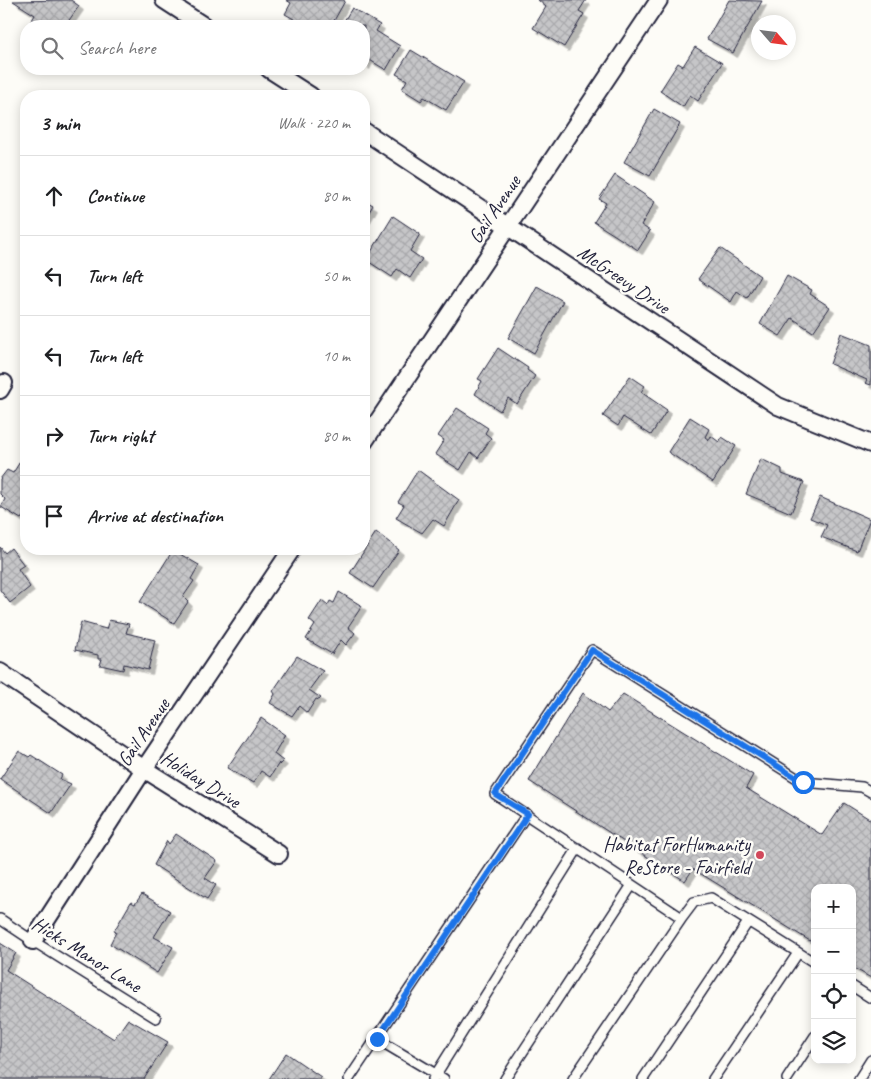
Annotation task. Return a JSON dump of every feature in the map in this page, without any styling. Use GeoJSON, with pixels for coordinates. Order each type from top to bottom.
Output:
{"type":"FeatureCollection","features":[{"type":"Feature","properties":{"kind":"street"},"geometry":{"type":"LineString","coordinates":[[164,0],[195,20]]}},
{"type":"Feature","properties":{"kind":"street","name":"Gail Avenue"},"geometry":{"type":"LineString","coordinates":[[370,433],[660,0]]}},
{"type":"Feature","properties":{"kind":"street"},"geometry":{"type":"LineString","coordinates":[[278,75],[302,90]]}},
{"type":"Feature","properties":{"kind":"street","name":"McGreevy Drive"},"geometry":{"type":"LineString","coordinates":[[370,135],[778,406],[871,444]]}},
{"type":"Feature","properties":{"kind":"street","name":"Gail Avenue"},"geometry":{"type":"LineString","coordinates":[[32,942],[144,769],[288,555]]}},
{"type":"Feature","properties":{"kind":"street","name":"Holiday Drive"},"geometry":{"type":"LineString","coordinates":[[0,672],[144,769],[280,854]]}},
{"type":"Feature","properties":{"kind":"lane"},"geometry":{"type":"LineString","coordinates":[[682,918],[528,814],[495,794],[592,650],[803,782],[862,788],[871,792]]}},
{"type":"Feature","properties":{"kind":"lane"},"geometry":{"type":"LineString","coordinates":[[349,1079],[528,814]]}},
{"type":"Feature","properties":{"kind":"lane"},"geometry":{"type":"LineString","coordinates":[[377,1039],[438,1078],[578,848]]}},
{"type":"Feature","properties":{"kind":"lane"},"geometry":{"type":"LineString","coordinates":[[505,1079],[632,885]]}},
{"type":"Feature","properties":{"kind":"lane"},"geometry":{"type":"LineString","coordinates":[[573,1079],[694,902],[711,898],[811,961]]}},
{"type":"Feature","properties":{"kind":"lane","name":"Hicks Manor Lane"},"geometry":{"type":"LineString","coordinates":[[0,919],[32,942],[156,1018]]}},
{"type":"Feature","properties":{"kind":"lane"},"geometry":{"type":"LineString","coordinates":[[643,1079],[748,922]]}},
{"type":"Feature","properties":{"kind":"lane"},"geometry":{"type":"LineString","coordinates":[[713,1079],[798,953]]}},
{"type":"Feature","properties":{"kind":"lane"},"geometry":{"type":"LineString","coordinates":[[856,989],[871,998]]}},
{"type":"Feature","properties":{"kind":"lane"},"geometry":{"type":"LineString","coordinates":[[787,1079],[811,1042]]}},
{"type":"Feature","properties":{"kind":"lane"},"geometry":{"type":"LineString","coordinates":[[859,1079],[871,1060]]}},
{"type":"Feature","properties":{"kind":"building"},"geometry":{"type":"Polygon","coordinates":[[[71,0],[79,6],[69,20],[32,20],[35,15],[13,1],[71,0]]]}},
{"type":"Feature","properties":{"kind":"building"},"geometry":{"type":"Polygon","coordinates":[[[286,0],[345,1],[334,20],[296,20],[285,14],[291,3],[286,0]]]}},
{"type":"Feature","properties":{"kind":"building"},"geometry":{"type":"Polygon","coordinates":[[[538,0],[586,0],[579,11],[584,14],[564,47],[533,28],[546,7],[538,0]]]}},
{"type":"Feature","properties":{"kind":"building"},"geometry":{"type":"Polygon","coordinates":[[[729,0],[762,1],[754,15],[751,15],[751,21],[733,53],[707,39],[729,0]]]}},
{"type":"Feature","properties":{"kind":"building"},"geometry":{"type":"Polygon","coordinates":[[[352,8],[380,25],[376,31],[400,46],[386,70],[370,60],[370,20],[345,20],[352,8]]]}},
{"type":"Feature","properties":{"kind":"building"},"geometry":{"type":"Polygon","coordinates":[[[695,47],[722,63],[698,101],[690,95],[683,107],[660,91],[678,63],[683,66],[695,47]]]}},
{"type":"Feature","properties":{"kind":"building"},"geometry":{"type":"Polygon","coordinates":[[[411,50],[464,82],[446,110],[424,97],[421,101],[402,89],[407,80],[396,74],[411,50]]]}},
{"type":"Feature","properties":{"kind":"building"},"geometry":{"type":"Polygon","coordinates":[[[654,109],[680,124],[650,176],[624,162],[654,109]]]}},
{"type":"Feature","properties":{"kind":"building"},"geometry":{"type":"Polygon","coordinates":[[[615,175],[655,202],[641,225],[650,231],[638,250],[594,222],[606,203],[599,199],[615,175]]]}},
{"type":"Feature","properties":{"kind":"building"},"geometry":{"type":"Polygon","coordinates":[[[393,216],[420,234],[410,251],[422,259],[410,278],[397,269],[392,277],[370,263],[370,253],[393,216]]]}},
{"type":"Feature","properties":{"kind":"building"},"geometry":{"type":"Polygon","coordinates":[[[720,248],[760,276],[747,298],[737,291],[731,302],[698,279],[720,248]]]}},
{"type":"Feature","properties":{"kind":"building"},"geometry":{"type":"Polygon","coordinates":[[[787,276],[812,290],[810,294],[830,307],[813,332],[792,318],[780,336],[760,324],[787,276]]]}},
{"type":"Feature","properties":{"kind":"building"},"geometry":{"type":"Polygon","coordinates":[[[537,286],[563,301],[534,353],[508,338],[537,286]]]}},
{"type":"Feature","properties":{"kind":"building"},"geometry":{"type":"Polygon","coordinates":[[[841,333],[871,345],[871,385],[865,383],[867,380],[830,364],[841,333]]]}},
{"type":"Feature","properties":{"kind":"building"},"geometry":{"type":"Polygon","coordinates":[[[498,348],[528,368],[527,370],[535,376],[517,404],[508,398],[500,411],[475,394],[482,381],[478,379],[498,348]]]}},
{"type":"Feature","properties":{"kind":"building"},"geometry":{"type":"Polygon","coordinates":[[[630,376],[645,386],[641,392],[667,410],[651,435],[623,417],[618,426],[603,416],[630,376]]]}},
{"type":"Feature","properties":{"kind":"building"},"geometry":{"type":"Polygon","coordinates":[[[457,408],[488,428],[485,433],[491,438],[478,458],[471,452],[460,470],[435,454],[444,440],[438,436],[457,408]]]}},
{"type":"Feature","properties":{"kind":"building"},"geometry":{"type":"Polygon","coordinates":[[[690,417],[709,429],[705,437],[709,440],[711,436],[719,442],[722,437],[736,446],[713,482],[668,452],[690,417]]]}},
{"type":"Feature","properties":{"kind":"building"},"geometry":{"type":"Polygon","coordinates":[[[761,459],[782,469],[782,474],[804,482],[791,513],[746,494],[761,459]]]}},
{"type":"Feature","properties":{"kind":"building"},"geometry":{"type":"Polygon","coordinates":[[[20,462],[20,518],[1,507],[5,499],[0,494],[0,479],[7,470],[13,473],[20,462]]]}},
{"type":"Feature","properties":{"kind":"building"},"geometry":{"type":"Polygon","coordinates":[[[418,470],[459,500],[444,526],[433,519],[422,533],[396,518],[404,505],[398,502],[418,470]]]}},
{"type":"Feature","properties":{"kind":"building"},"geometry":{"type":"Polygon","coordinates":[[[820,497],[870,519],[857,551],[821,537],[827,525],[810,518],[820,497]]]}},
{"type":"Feature","properties":{"kind":"building"},"geometry":{"type":"Polygon","coordinates":[[[376,532],[399,550],[373,588],[350,573],[361,555],[370,555],[370,541],[376,532]]]}},
{"type":"Feature","properties":{"kind":"building"},"geometry":{"type":"Polygon","coordinates":[[[0,547],[5,553],[11,548],[24,565],[18,569],[30,587],[10,603],[0,590],[0,547]]]}},
{"type":"Feature","properties":{"kind":"building"},"geometry":{"type":"Polygon","coordinates":[[[170,555],[182,555],[199,565],[191,579],[194,581],[183,597],[188,602],[174,623],[140,602],[170,555]]]}},
{"type":"Feature","properties":{"kind":"building"},"geometry":{"type":"Polygon","coordinates":[[[339,592],[362,606],[348,627],[355,633],[346,645],[341,640],[332,654],[306,639],[315,625],[309,620],[322,600],[328,605],[330,601],[334,603],[339,592]]]}},
{"type":"Feature","properties":{"kind":"building"},"geometry":{"type":"Polygon","coordinates":[[[109,620],[129,624],[126,633],[155,640],[148,670],[124,664],[123,670],[100,665],[102,659],[98,659],[98,655],[75,650],[81,622],[106,629],[109,620]]]}},
{"type":"Feature","properties":{"kind":"building"},"geometry":{"type":"Polygon","coordinates":[[[297,656],[323,671],[309,690],[321,698],[319,700],[316,699],[307,713],[299,706],[292,716],[270,703],[275,694],[273,691],[297,656]]]}},
{"type":"Feature","properties":{"kind":"building"},"geometry":{"type":"Polygon","coordinates":[[[583,693],[608,712],[623,694],[753,775],[746,788],[822,835],[844,803],[871,820],[871,978],[856,969],[856,884],[811,884],[811,942],[693,869],[685,881],[529,781],[583,693]]]}},
{"type":"Feature","properties":{"kind":"building"},"geometry":{"type":"Polygon","coordinates":[[[261,718],[285,735],[274,754],[283,761],[279,765],[279,763],[270,777],[261,771],[253,783],[227,768],[261,718]]]}},
{"type":"Feature","properties":{"kind":"building"},"geometry":{"type":"Polygon","coordinates":[[[19,751],[29,757],[31,755],[62,775],[60,779],[71,784],[51,813],[0,779],[19,751]]]}},
{"type":"Feature","properties":{"kind":"building"},"geometry":{"type":"Polygon","coordinates":[[[176,834],[217,861],[205,878],[216,885],[207,899],[154,865],[167,841],[169,844],[176,834]]]}},
{"type":"Feature","properties":{"kind":"building"},"geometry":{"type":"Polygon","coordinates":[[[142,894],[170,911],[154,937],[173,947],[157,973],[110,944],[116,932],[114,931],[131,902],[135,904],[142,894]]]}},
{"type":"Feature","properties":{"kind":"building"},"geometry":{"type":"Polygon","coordinates":[[[0,943],[16,953],[6,970],[114,1039],[128,1019],[168,1042],[144,1079],[0,1079],[0,943]]]}},
{"type":"Feature","properties":{"kind":"building"},"geometry":{"type":"Polygon","coordinates":[[[286,1053],[321,1077],[320,1079],[269,1079],[286,1053]]]}},
{"type":"Feature","properties":{"kind":"place","name":"Habitat ForHumanity ReStore - Fairfield"},"geometry":{"type":"Point","coordinates":[760,855]}},
{"type":"Feature","properties":{"kind":"route"},"geometry":{"type":"LineString","coordinates":[[377,1039],[528,814],[495,794],[592,650],[803,782]]}}]}
